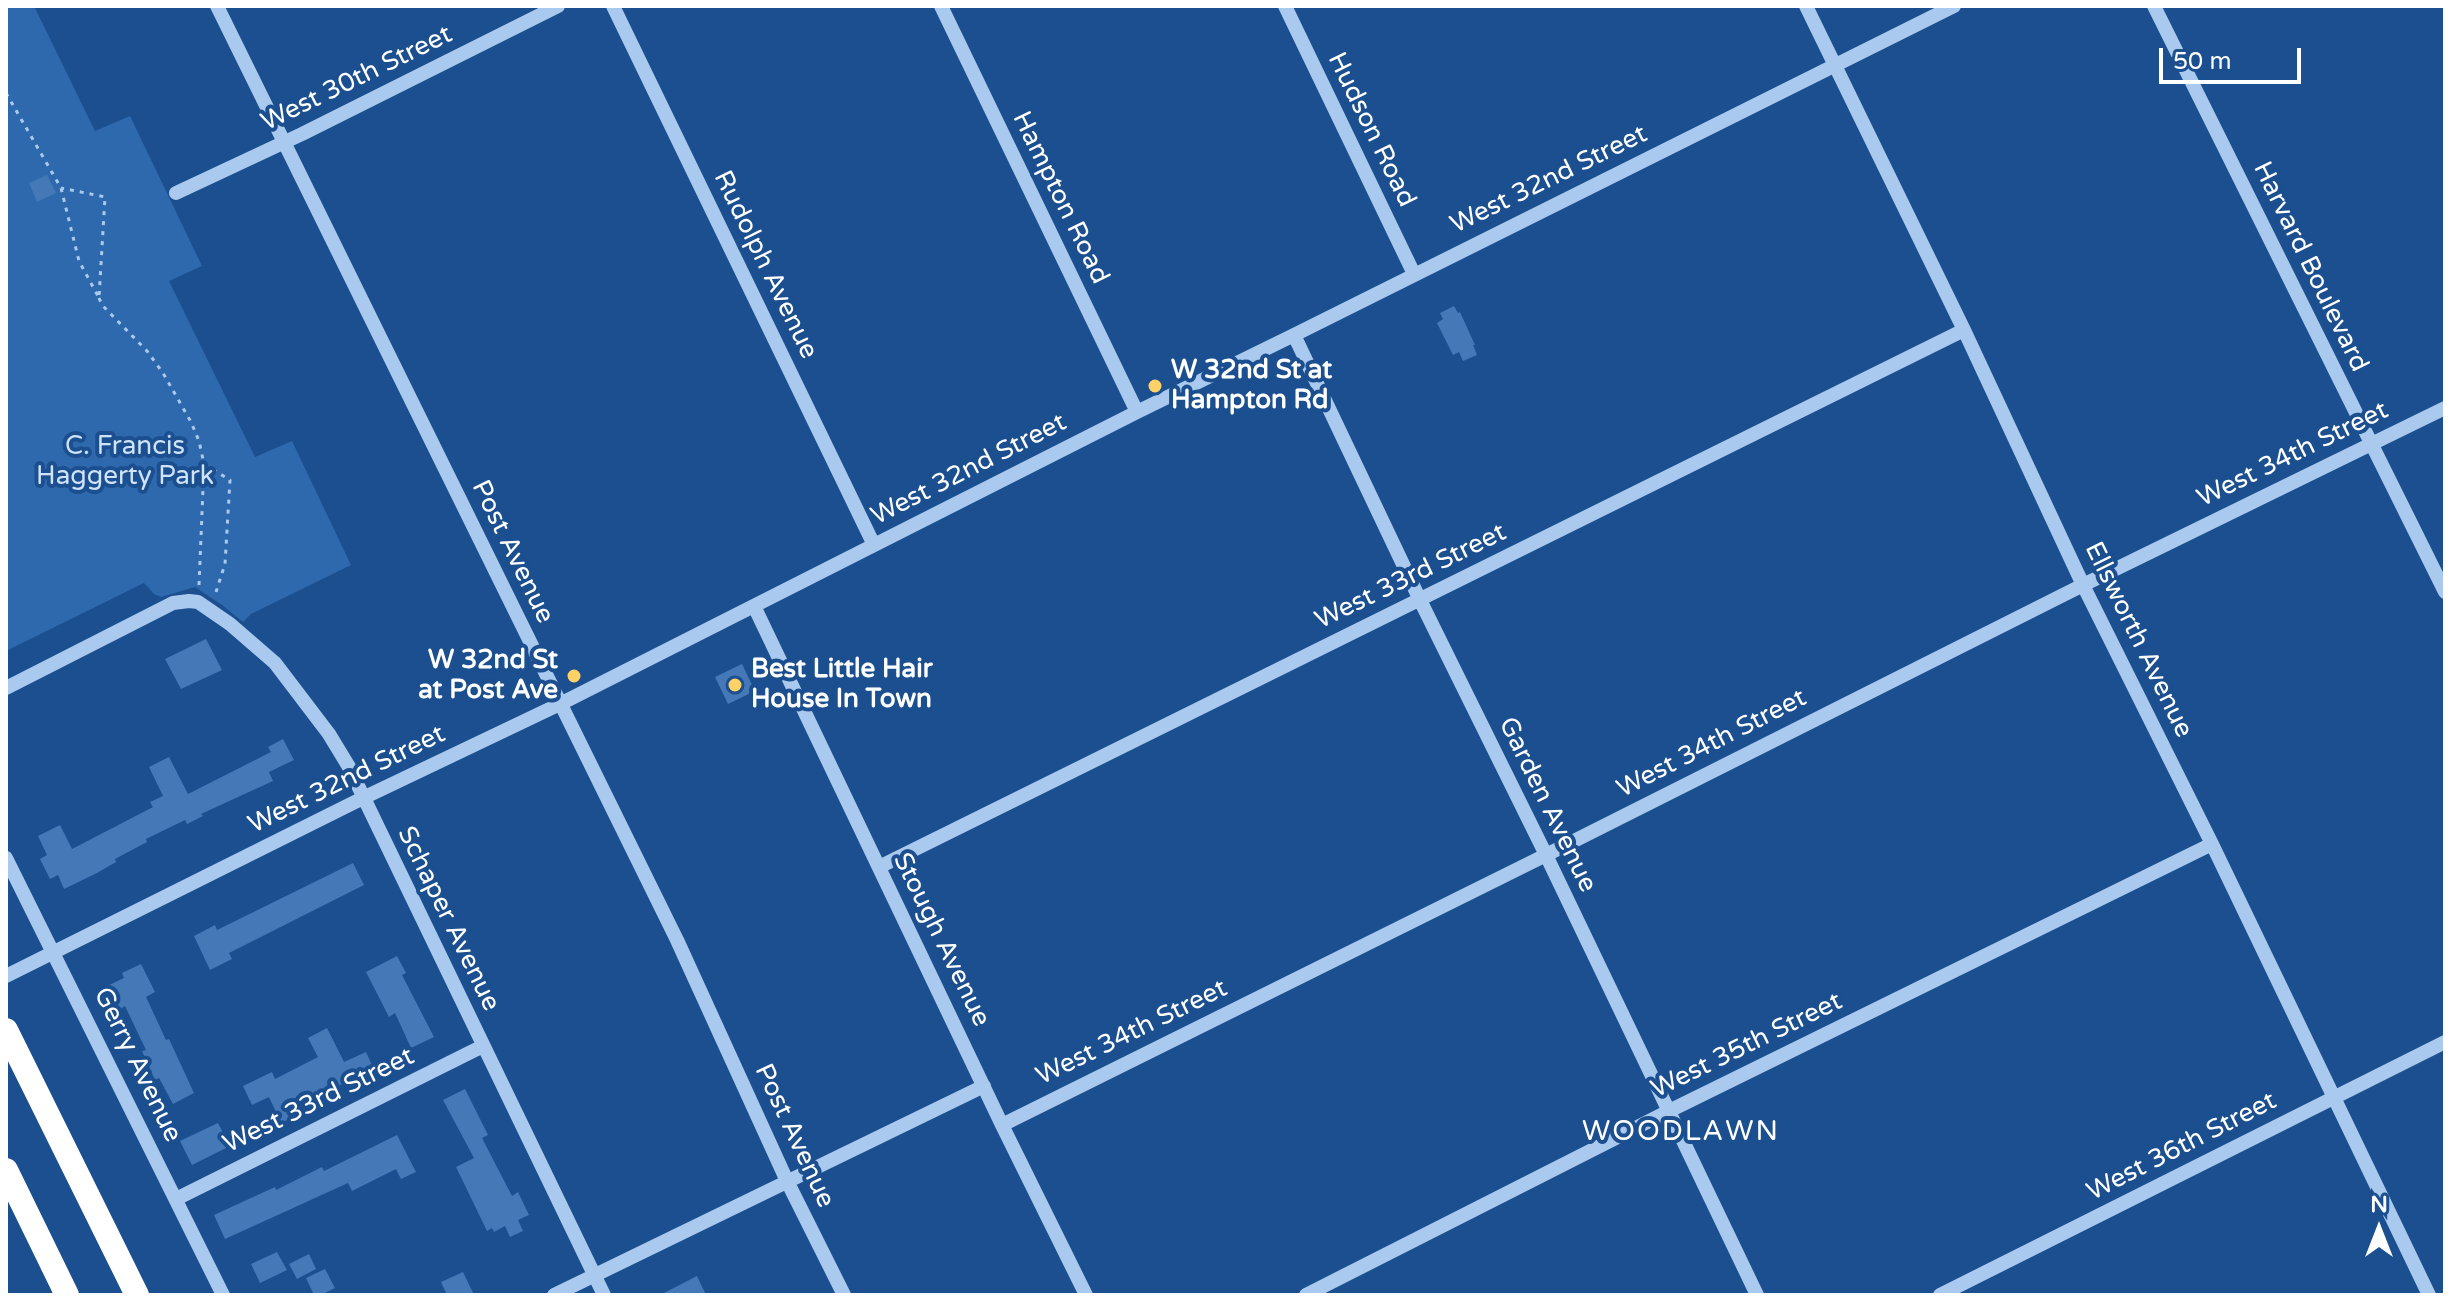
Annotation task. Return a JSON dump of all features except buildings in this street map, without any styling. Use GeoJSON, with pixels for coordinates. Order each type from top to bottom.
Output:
{"type":"FeatureCollection","features":[{"type":"Feature","properties":{"kind":"highway"},"geometry":{"type":"LineString","coordinates":[[7,1032],[137,1295]]}},
{"type":"Feature","properties":{"kind":"highway"},"geometry":{"type":"LineString","coordinates":[[6,1170],[67,1295]]}},
{"type":"Feature","properties":{"kind":"street","name":"Post Avenue"},"geometry":{"type":"LineString","coordinates":[[217,6],[677,940],[787,1181],[844,1295]]}},
{"type":"Feature","properties":{"kind":"street","name":"West 30th Street"},"geometry":{"type":"LineString","coordinates":[[176,193],[284,143],[558,6]]}},
{"type":"Feature","properties":{"kind":"street","name":"Rudolph Avenue"},"geometry":{"type":"LineString","coordinates":[[613,6],[874,545]]}},
{"type":"Feature","properties":{"kind":"street","name":"Hampton Road"},"geometry":{"type":"LineString","coordinates":[[941,6],[1137,412]]}},
{"type":"Feature","properties":{"kind":"street","name":"Hudson Road"},"geometry":{"type":"LineString","coordinates":[[1285,6],[1414,274]]}},
{"type":"Feature","properties":{"kind":"street","name":"Ellsworth Avenue"},"geometry":{"type":"LineString","coordinates":[[1806,6],[1964,330],[2083,585],[2212,844],[2429,1295]]}},
{"type":"Feature","properties":{"kind":"street","name":"West 32nd Street"},"geometry":{"type":"LineString","coordinates":[[6,976],[363,798],[560,704],[1137,412],[1954,6]]}},
{"type":"Feature","properties":{"kind":"street","name":"Harvard Boulevard"},"geometry":{"type":"LineString","coordinates":[[2154,6],[2445,592]]}},
{"type":"Feature","properties":{"kind":"street","name":"West 33rd Street"},"geometry":{"type":"LineString","coordinates":[[879,867],[1964,330]]}},
{"type":"Feature","properties":{"kind":"street","name":"Garden Avenue"},"geometry":{"type":"LineString","coordinates":[[1294,335],[1757,1295]]}},
{"type":"Feature","properties":{"kind":"street","name":"West 34th Street"},"geometry":{"type":"LineString","coordinates":[[1002,1125],[2083,585],[2445,408]]}},
{"type":"Feature","properties":{"kind":"street","name":"Schaper Avenue"},"geometry":{"type":"LineString","coordinates":[[6,688],[173,603],[198,602],[230,624],[275,663],[329,734],[363,798],[604,1295]]}},
{"type":"Feature","properties":{"kind":"street","name":"Stough Avenue"},"geometry":{"type":"LineString","coordinates":[[754,606],[1086,1295]]}},
{"type":"Feature","properties":{"kind":"street","name":"West 35th Street"},"geometry":{"type":"LineString","coordinates":[[1306,1295],[1669,1111],[2212,844]]}},
{"type":"Feature","properties":{"kind":"street","name":"Gerry Avenue"},"geometry":{"type":"LineString","coordinates":[[6,858],[223,1295]]}},
{"type":"Feature","properties":{"kind":"street","name":"West 36th Street"},"geometry":{"type":"LineString","coordinates":[[1940,1295],[2445,1042]]}},
{"type":"Feature","properties":{"kind":"street","name":"West 33rd Street"},"geometry":{"type":"LineString","coordinates":[[176,1199],[483,1046]]}},
{"type":"Feature","properties":{"kind":"street"},"geometry":{"type":"LineString","coordinates":[[554,1295],[984,1086]]}},
{"type":"Feature","properties":{"kind":"path"},"geometry":{"type":"LineString","coordinates":[[6,93],[61,188],[79,261],[102,305],[147,351],[163,373],[199,441],[204,464],[199,585]]}},
{"type":"Feature","properties":{"kind":"path"},"geometry":{"type":"LineString","coordinates":[[61,188],[105,197],[99,298]]}},
{"type":"Feature","properties":{"kind":"path"},"geometry":{"type":"LineString","coordinates":[[204,464],[230,480],[225,564],[216,592]]}},
{"type":"Feature","properties":{"kind":"green space","name":"C. Francis Haggerty Park"},"geometry":{"type":"Polygon","coordinates":[[[11,6],[34,6],[95,131],[130,116],[202,266],[169,281],[255,457],[292,441],[351,565],[251,614],[243,622],[195,587],[161,597],[144,583],[6,651],[6,9],[11,6]]]}},
{"type":"Feature","properties":{"kind":"place","name":"W 32nd St at Hampton Rd"},"geometry":{"type":"Point","coordinates":[1155,386]}},
{"type":"Feature","properties":{"kind":"place","name":"W 32nd St at Post Ave"},"geometry":{"type":"Point","coordinates":[574,676]}},
{"type":"Feature","properties":{"kind":"place","name":"Best Little Hair House In Town"},"geometry":{"type":"Point","coordinates":[735,685]}},
{"type":"Feature","properties":{"kind":"district","name":"WOODLAWN"},"geometry":{"type":"Point","coordinates":[1681,1133]}}]}
